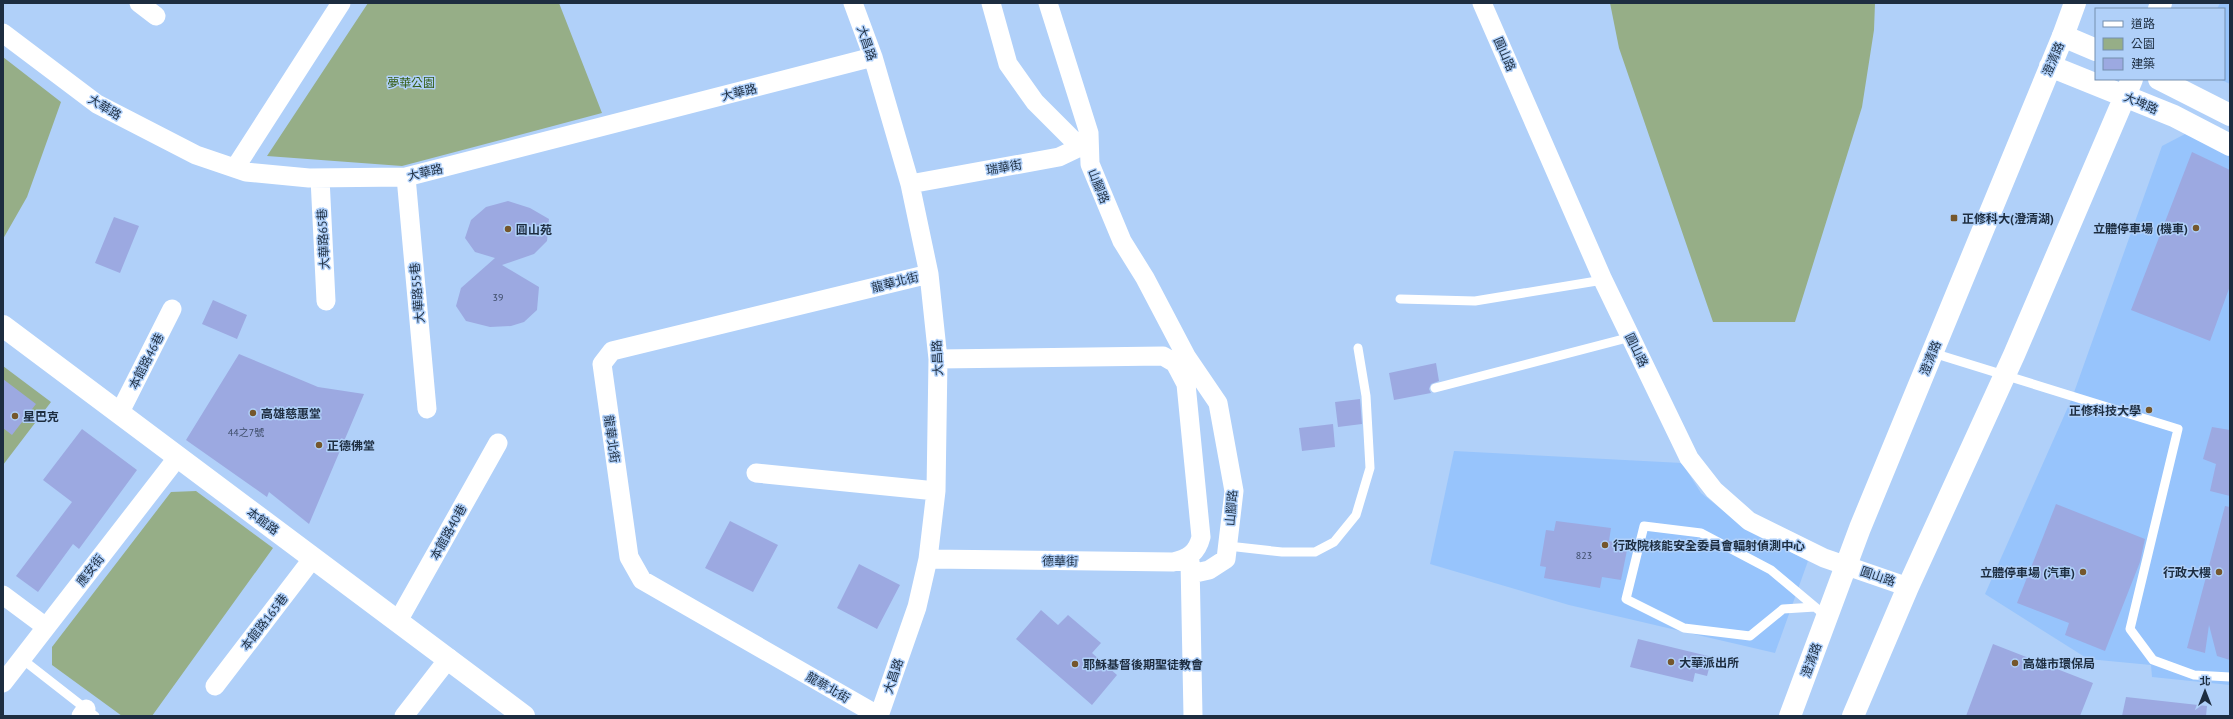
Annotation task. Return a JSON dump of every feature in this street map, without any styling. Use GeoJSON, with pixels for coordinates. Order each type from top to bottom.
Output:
{"type":"FeatureCollection","features":[{"type":"Feature","properties":{"kind":"main road","name":"澄清路"},"geometry":{"type":"LineString","coordinates":[[1790,716],[1821,612],[1846,565],[2063,36],[2075,3]]}},
{"type":"Feature","properties":{"kind":"main road"},"geometry":{"type":"LineString","coordinates":[[2063,36],[2095,50]]}},
{"type":"Feature","properties":{"kind":"main road","name":"大埤路"},"geometry":{"type":"LineString","coordinates":[[2050,66],[2095,78]]}},
{"type":"Feature","properties":{"kind":"main road","name":"大埤路"},"geometry":{"type":"LineString","coordinates":[[2103,80],[2129,87],[2174,116],[2230,145]]}},
{"type":"Feature","properties":{"kind":"main road"},"geometry":{"type":"LineString","coordinates":[[2161,80],[2230,116]]}},
{"type":"Feature","properties":{"kind":"main road"},"geometry":{"type":"LineString","coordinates":[[1854,716],[1908,587],[2004,376],[2129,87]]}},
{"type":"Feature","properties":{"kind":"main road","name":"本館路"},"geometry":{"type":"LineString","coordinates":[[3,326],[178,458],[449,658],[524,716]]}},
{"type":"Feature","properties":{"kind":"street"},"geometry":{"type":"LineString","coordinates":[[139,3],[156,16]]}},
{"type":"Feature","properties":{"kind":"street"},"geometry":{"type":"LineString","coordinates":[[235,168],[341,3]]}},
{"type":"Feature","properties":{"kind":"street","name":"大昌路"},"geometry":{"type":"LineString","coordinates":[[853,3],[873,57],[910,184],[928,274],[938,359],[936,491],[928,559],[917,607],[879,716]]}},
{"type":"Feature","properties":{"kind":"street"},"geometry":{"type":"LineString","coordinates":[[991,3],[1008,64],[1035,102],[1085,140]]}},
{"type":"Feature","properties":{"kind":"street","name":"山腳路"},"geometry":{"type":"LineString","coordinates":[[1048,3],[1085,140],[1090,164],[1122,241],[1148,284],[1186,356],[1218,403],[1234,492],[1226,559],[1209,570],[1191,565],[1201,537],[1186,384],[1186,356]]}},
{"type":"Feature","properties":{"kind":"street","name":"圓山路"},"geometry":{"type":"LineString","coordinates":[[1482,3],[1604,280],[1690,458],[1714,490],[1749,521],[1824,558],[1908,587]]}},
{"type":"Feature","properties":{"kind":"street","name":"大華路"},"geometry":{"type":"LineString","coordinates":[[3,33],[97,104],[196,155],[246,172],[320,178],[406,177],[873,57]]}},
{"type":"Feature","properties":{"kind":"street","name":"瑞華街"},"geometry":{"type":"LineString","coordinates":[[910,184],[1059,157],[1085,140]]}},
{"type":"Feature","properties":{"kind":"street","name":"大華路55巷"},"geometry":{"type":"LineString","coordinates":[[406,177],[427,409]]}},
{"type":"Feature","properties":{"kind":"street","name":"大華路65巷"},"geometry":{"type":"LineString","coordinates":[[320,178],[326,301]]}},
{"type":"Feature","properties":{"kind":"street","name":"龍華北街"},"geometry":{"type":"LineString","coordinates":[[879,716],[642,580],[629,557],[602,364],[612,350],[928,274]]}},
{"type":"Feature","properties":{"kind":"street","name":"本館路46巷"},"geometry":{"type":"LineString","coordinates":[[119,414],[172,309]]}},
{"type":"Feature","properties":{"kind":"street"},"geometry":{"type":"LineString","coordinates":[[938,359],[1163,356],[1175,363],[1186,384]]}},
{"type":"Feature","properties":{"kind":"street","name":"本館路40巷"},"geometry":{"type":"LineString","coordinates":[[398,621],[498,443]]}},
{"type":"Feature","properties":{"kind":"street","name":"應安街"},"geometry":{"type":"LineString","coordinates":[[3,683],[178,458]]}},
{"type":"Feature","properties":{"kind":"street"},"geometry":{"type":"LineString","coordinates":[[756,473],[936,491]]}},
{"type":"Feature","properties":{"kind":"street","name":"本館路165巷"},"geometry":{"type":"LineString","coordinates":[[215,686],[313,558]]}},
{"type":"Feature","properties":{"kind":"street","name":"德華街"},"geometry":{"type":"LineString","coordinates":[[928,559],[1173,562],[1184,560],[1191,565]]}},
{"type":"Feature","properties":{"kind":"street"},"geometry":{"type":"LineString","coordinates":[[1191,565],[1192,716]]}},
{"type":"Feature","properties":{"kind":"street"},"geometry":{"type":"LineString","coordinates":[[3,595],[46,627]]}},
{"type":"Feature","properties":{"kind":"street"},"geometry":{"type":"LineString","coordinates":[[404,716],[449,658]]}},
{"type":"Feature","properties":{"kind":"lane"},"geometry":{"type":"LineString","coordinates":[[1400,299],[1475,301],[1604,280]]}},
{"type":"Feature","properties":{"kind":"lane"},"geometry":{"type":"LineString","coordinates":[[1435,388],[1631,337]]}},
{"type":"Feature","properties":{"kind":"lane"},"geometry":{"type":"LineString","coordinates":[[1228,546],[1282,552],[1315,552],[1334,542],[1356,515],[1370,468],[1366,396],[1358,348]]}},
{"type":"Feature","properties":{"kind":"lane"},"geometry":{"type":"LineString","coordinates":[[1932,353],[2178,429],[2130,629],[2153,660],[2194,675],[2230,677]]}},
{"type":"Feature","properties":{"kind":"lane"},"geometry":{"type":"LineString","coordinates":[[1644,526],[1701,533],[1771,570],[1821,612],[1783,609],[1750,636],[1684,628],[1626,599],[1644,526]]}},
{"type":"Feature","properties":{"kind":"lane"},"geometry":{"type":"LineString","coordinates":[[22,659],[87,714]]}},
{"type":"Feature","properties":{"kind":"shaded area"},"geometry":{"type":"Polygon","coordinates":[[[2220,3],[2230,3],[2230,84],[2221,80],[2225,80],[2225,8],[2218,8],[2220,3]]]}},
{"type":"Feature","properties":{"kind":"shaded area","name":"正修科技大學"},"geometry":{"type":"Polygon","coordinates":[[[2187,133],[2230,155],[2230,685],[2152,677],[2151,665],[2088,659],[1985,594],[2072,398],[2162,146],[2187,133]]]}},
{"type":"Feature","properties":{"kind":"shaded area","name":"行政院核能安全委員會輻射偵測中心"},"geometry":{"type":"Polygon","coordinates":[[[1454,451],[1682,463],[1701,493],[1745,528],[1808,561],[1775,653],[1569,605],[1430,564],[1454,451]]]}},
{"type":"Feature","properties":{"kind":"green space","name":"夢華公園"},"geometry":{"type":"Polygon","coordinates":[[[368,3],[559,3],[602,113],[402,166],[267,156],[368,3]]]}},
{"type":"Feature","properties":{"kind":"green space"},"geometry":{"type":"Polygon","coordinates":[[[1610,3],[1875,3],[1874,30],[1862,107],[1795,322],[1713,322],[1619,48],[1610,3]]]}},
{"type":"Feature","properties":{"kind":"green space"},"geometry":{"type":"Polygon","coordinates":[[[3,57],[61,102],[27,197],[3,239],[3,57]]]}},
{"type":"Feature","properties":{"kind":"green space"},"geometry":{"type":"Polygon","coordinates":[[[3,366],[51,402],[3,465],[3,366]]]}},
{"type":"Feature","properties":{"kind":"green space"},"geometry":{"type":"Polygon","coordinates":[[[196,491],[273,548],[152,716],[122,716],[52,665],[52,647],[171,492],[196,491]]]}},
{"type":"Feature","properties":{"kind":"building","name":"立體停車場 (機車)"},"geometry":{"type":"Polygon","coordinates":[[[2192,152],[2230,170],[2230,286],[2210,341],[2131,310],[2192,152]]]}},
{"type":"Feature","properties":{"kind":"building"},"geometry":{"type":"Polygon","coordinates":[[[508,201],[530,208],[549,219],[547,241],[534,254],[502,265],[539,287],[537,310],[524,322],[511,326],[490,327],[466,321],[456,306],[461,288],[495,258],[475,252],[465,238],[471,220],[486,207],[508,201]]]}},
{"type":"Feature","properties":{"kind":"building"},"geometry":{"type":"Polygon","coordinates":[[[114,217],[139,226],[120,273],[95,263],[114,217]]]}},
{"type":"Feature","properties":{"kind":"building"},"geometry":{"type":"Polygon","coordinates":[[[213,300],[247,315],[237,339],[202,324],[213,300]]]}},
{"type":"Feature","properties":{"kind":"building","name":"高雄慈惠堂"},"geometry":{"type":"Polygon","coordinates":[[[239,354],[318,387],[364,394],[309,524],[269,492],[267,497],[186,440],[239,354]]]}},
{"type":"Feature","properties":{"kind":"building"},"geometry":{"type":"Polygon","coordinates":[[[1436,363],[1439,381],[1431,384],[1429,389],[1431,393],[1394,400],[1389,373],[1436,363]]]}},
{"type":"Feature","properties":{"kind":"building","name":"星巴克"},"geometry":{"type":"Polygon","coordinates":[[[3,379],[36,404],[12,435],[3,428],[3,379]]]}},
{"type":"Feature","properties":{"kind":"building"},"geometry":{"type":"Polygon","coordinates":[[[1360,399],[1362,424],[1338,427],[1335,402],[1360,399]]]}},
{"type":"Feature","properties":{"kind":"building"},"geometry":{"type":"Polygon","coordinates":[[[1333,424],[1335,447],[1302,451],[1299,428],[1333,424]]]}},
{"type":"Feature","properties":{"kind":"building"},"geometry":{"type":"Polygon","coordinates":[[[2212,427],[2230,430],[2230,496],[2210,491],[2216,464],[2203,459],[2212,427]]]}},
{"type":"Feature","properties":{"kind":"building"},"geometry":{"type":"Polygon","coordinates":[[[82,429],[137,470],[79,549],[73,544],[38,592],[16,576],[72,502],[43,480],[82,429]]]}},
{"type":"Feature","properties":{"kind":"building","name":"立體停車場 (汽車)"},"geometry":{"type":"Polygon","coordinates":[[[2056,504],[2145,539],[2140,562],[2105,651],[2065,635],[2069,623],[2017,603],[2056,504]]]}},
{"type":"Feature","properties":{"kind":"building","name":"行政大樓"},"geometry":{"type":"Polygon","coordinates":[[[2225,506],[2230,507],[2230,660],[2217,656],[2209,625],[2205,653],[2187,648],[2225,506]]]}},
{"type":"Feature","properties":{"kind":"building"},"geometry":{"type":"Polygon","coordinates":[[[730,521],[778,545],[753,592],[705,568],[730,521]]]}},
{"type":"Feature","properties":{"kind":"building","name":"行政院核能安全委員會輻射偵測中心"},"geometry":{"type":"Polygon","coordinates":[[[1556,521],[1611,528],[1609,541],[1628,545],[1621,580],[1602,577],[1600,588],[1544,578],[1546,567],[1540,566],[1546,530],[1554,531],[1556,521]]]}},
{"type":"Feature","properties":{"kind":"building"},"geometry":{"type":"Polygon","coordinates":[[[859,564],[900,585],[877,629],[837,608],[859,564]]]}},
{"type":"Feature","properties":{"kind":"building","name":"耶穌基督後期聖徒教會"},"geometry":{"type":"Polygon","coordinates":[[[1041,610],[1058,625],[1068,615],[1101,643],[1092,653],[1117,675],[1092,705],[1016,639],[1041,610]]]}},
{"type":"Feature","properties":{"kind":"building","name":"大華派出所"},"geometry":{"type":"Polygon","coordinates":[[[1638,639],[1712,657],[1707,676],[1695,673],[1693,682],[1630,667],[1638,639]]]}},
{"type":"Feature","properties":{"kind":"building","name":"高雄市環保局"},"geometry":{"type":"Polygon","coordinates":[[[1993,644],[2093,683],[2080,716],[1966,716],[1993,644]]]}},
{"type":"Feature","properties":{"kind":"building"},"geometry":{"type":"Polygon","coordinates":[[[2126,697],[2207,706],[2206,716],[2122,716],[2126,697]]]}},
{"type":"Feature","properties":{"kind":"place","name":"正修科大(澄清湖)"},"geometry":{"type":"Point","coordinates":[1954,218]}},
{"type":"Feature","properties":{"kind":"place","name":"立體停車場 (機車)"},"geometry":{"type":"Point","coordinates":[2196,228]}},
{"type":"Feature","properties":{"kind":"place","name":"圓山苑"},"geometry":{"type":"Point","coordinates":[508,229]}},
{"type":"Feature","properties":{"kind":"place","name":"正修科技大學"},"geometry":{"type":"Point","coordinates":[2149,410]}},
{"type":"Feature","properties":{"kind":"place","name":"高雄慈惠堂"},"geometry":{"type":"Point","coordinates":[253,413]}},
{"type":"Feature","properties":{"kind":"place","name":"星巴克"},"geometry":{"type":"Point","coordinates":[15,416]}},
{"type":"Feature","properties":{"kind":"place","name":"正德佛堂"},"geometry":{"type":"Point","coordinates":[319,445]}},
{"type":"Feature","properties":{"kind":"place","name":"行政院核能安全委員會輻射偵測中心"},"geometry":{"type":"Point","coordinates":[1605,545]}},
{"type":"Feature","properties":{"kind":"place","name":"立體停車場 (汽車)"},"geometry":{"type":"Point","coordinates":[2083,572]}},
{"type":"Feature","properties":{"kind":"place","name":"行政大樓"},"geometry":{"type":"Point","coordinates":[2219,572]}},
{"type":"Feature","properties":{"kind":"place","name":"大華派出所"},"geometry":{"type":"Point","coordinates":[1671,662]}},
{"type":"Feature","properties":{"kind":"place","name":"高雄市環保局"},"geometry":{"type":"Point","coordinates":[2015,663]}},
{"type":"Feature","properties":{"kind":"place","name":"耶穌基督後期聖徒教會"},"geometry":{"type":"Point","coordinates":[1075,664]}}]}
